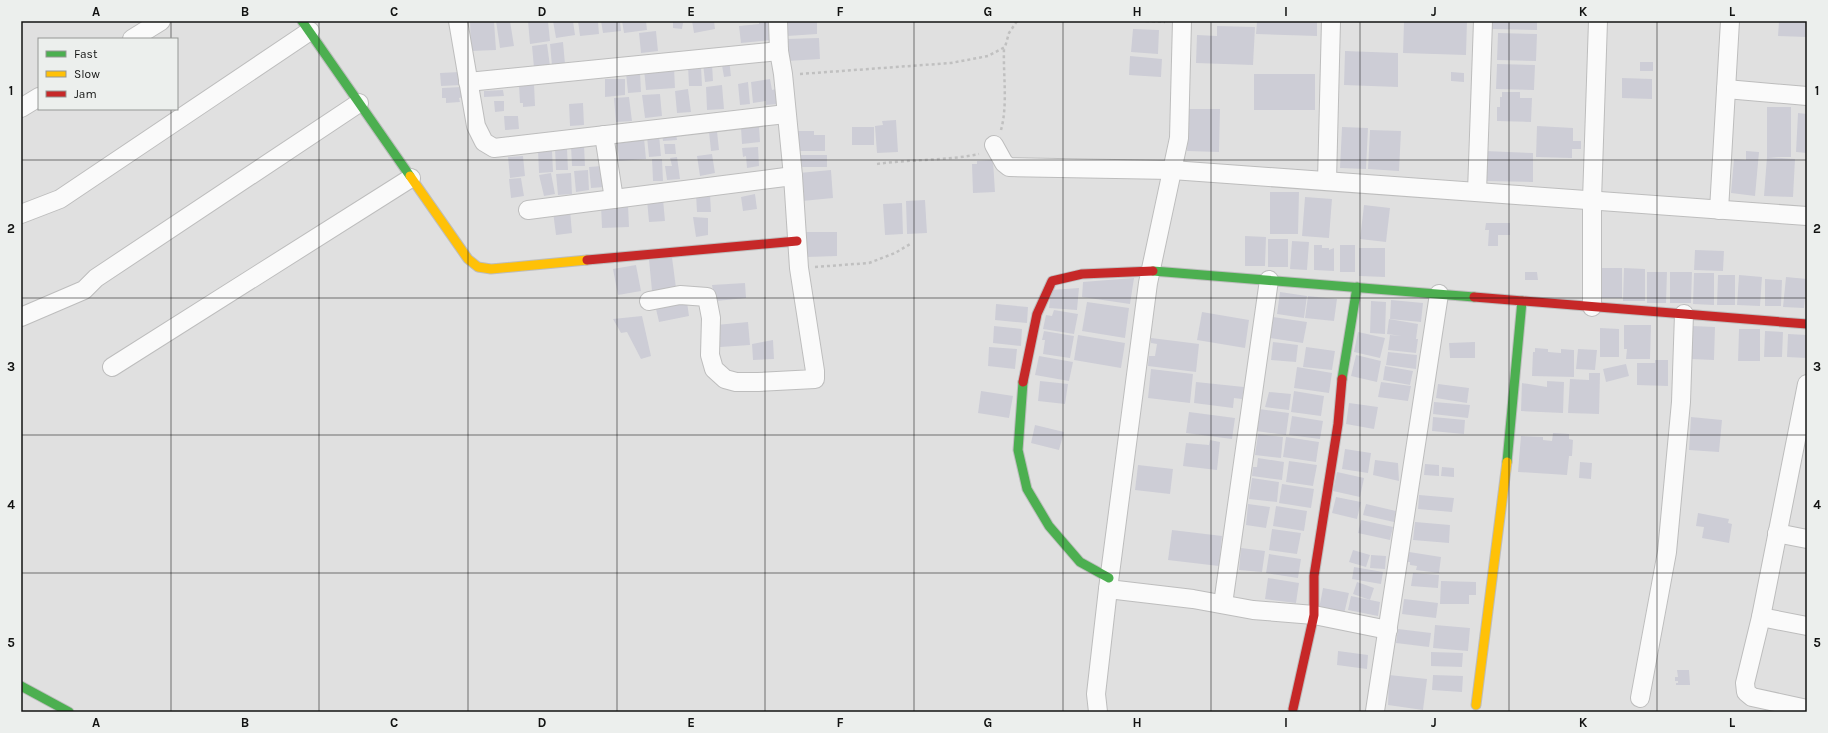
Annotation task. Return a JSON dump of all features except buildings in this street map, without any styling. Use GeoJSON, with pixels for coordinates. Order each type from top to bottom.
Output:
{"type":"FeatureCollection","features":[{"type":"Feature","properties":{"kind":"street"},"geometry":{"type":"LineString","coordinates":[[134,38],[161,21]]}},
{"type":"Feature","properties":{"kind":"street"},"geometry":{"type":"LineString","coordinates":[[458,21],[476,126],[484,142],[494,148],[786,114]]}},
{"type":"Feature","properties":{"kind":"street"},"geometry":{"type":"LineString","coordinates":[[649,301],[680,295],[707,297],[711,318],[710,355],[714,369],[724,379],[736,382],[758,382],[815,379],[799,268],[793,176],[783,74],[779,51],[778,21]]}},
{"type":"Feature","properties":{"kind":"street"},"geometry":{"type":"LineString","coordinates":[[1098,712],[1096,694],[1109,584],[1151,271],[1179,138],[1182,21]]}},
{"type":"Feature","properties":{"kind":"street"},"geometry":{"type":"LineString","coordinates":[[1327,181],[1331,21]]}},
{"type":"Feature","properties":{"kind":"street"},"geometry":{"type":"LineString","coordinates":[[1477,192],[1483,21]]}},
{"type":"Feature","properties":{"kind":"street"},"geometry":{"type":"LineString","coordinates":[[1592,306],[1592,200],[1598,21]]}},
{"type":"Feature","properties":{"kind":"street"},"geometry":{"type":"LineString","coordinates":[[1719,210],[1730,21]]}},
{"type":"Feature","properties":{"kind":"street"},"geometry":{"type":"LineString","coordinates":[[21,214],[60,199],[306,26],[468,259],[478,267],[491,269],[797,241]]}},
{"type":"Feature","properties":{"kind":"street"},"geometry":{"type":"LineString","coordinates":[[468,82],[779,51]]}},
{"type":"Feature","properties":{"kind":"street"},"geometry":{"type":"LineString","coordinates":[[1726,90],[1807,96]]}},
{"type":"Feature","properties":{"kind":"street"},"geometry":{"type":"LineString","coordinates":[[21,108],[38,98]]}},
{"type":"Feature","properties":{"kind":"street"},"geometry":{"type":"LineString","coordinates":[[21,317],[84,290],[96,278],[359,103]]}},
{"type":"Feature","properties":{"kind":"street"},"geometry":{"type":"LineString","coordinates":[[604,135],[614,199]]}},
{"type":"Feature","properties":{"kind":"street"},"geometry":{"type":"LineString","coordinates":[[994,145],[1004,163],[1010,167],[1172,170],[1807,216]]}},
{"type":"Feature","properties":{"kind":"street"},"geometry":{"type":"LineString","coordinates":[[528,210],[793,176]]}},
{"type":"Feature","properties":{"kind":"street"},"geometry":{"type":"LineString","coordinates":[[112,367],[411,178]]}},
{"type":"Feature","properties":{"kind":"street"},"geometry":{"type":"LineString","coordinates":[[1388,630],[1314,615],[1253,610],[1109,584],[1080,562],[1049,526],[1027,489],[1018,450],[1022,389],[1038,314],[1052,281],[1082,274],[1151,271],[1807,324]]}},
{"type":"Feature","properties":{"kind":"street"},"geometry":{"type":"LineString","coordinates":[[1223,604],[1269,280]]}},
{"type":"Feature","properties":{"kind":"street"},"geometry":{"type":"LineString","coordinates":[[1292,708],[1314,615],[1314,576],[1338,424],[1344,361],[1357,287]]}},
{"type":"Feature","properties":{"kind":"street"},"geometry":{"type":"LineString","coordinates":[[1375,711],[1388,630],[1394,576],[1439,294]]}},
{"type":"Feature","properties":{"kind":"street"},"geometry":{"type":"LineString","coordinates":[[1476,705],[1493,594],[1514,405],[1522,301]]}},
{"type":"Feature","properties":{"kind":"street"},"geometry":{"type":"LineString","coordinates":[[1640,698],[1667,552],[1681,402],[1684,314]]}},
{"type":"Feature","properties":{"kind":"street"},"geometry":{"type":"LineString","coordinates":[[1807,384],[1800,447],[1777,533],[1761,617],[1745,683],[1746,692],[1752,697],[1807,709]]}},
{"type":"Feature","properties":{"kind":"street"},"geometry":{"type":"LineString","coordinates":[[1777,533],[1807,539]]}},
{"type":"Feature","properties":{"kind":"street"},"geometry":{"type":"LineString","coordinates":[[1761,617],[1807,626]]}},
{"type":"Feature","properties":{"kind":"street"},"geometry":{"type":"LineString","coordinates":[[21,686],[69,712]]}},
{"type":"Feature","properties":{"kind":"path"},"geometry":{"type":"LineString","coordinates":[[877,164],[903,160],[944,159],[990,152],[1000,137],[1005,115],[1003,72],[1004,48],[1010,32],[1017,21]]}},
{"type":"Feature","properties":{"kind":"path"},"geometry":{"type":"LineString","coordinates":[[783,74],[818,73],[901,65],[951,63],[988,56],[1004,48]]}},
{"type":"Feature","properties":{"kind":"path"},"geometry":{"type":"LineString","coordinates":[[799,268],[869,263],[895,253],[912,243]]}},
{"type":"Feature","properties":{"kind":"traffic: fast"},"geometry":{"type":"LineString","coordinates":[[302,21],[410,176]]}},
{"type":"Feature","properties":{"kind":"traffic: fast"},"geometry":{"type":"LineString","coordinates":[[1153,271],[1474,297]]}},
{"type":"Feature","properties":{"kind":"traffic: fast"},"geometry":{"type":"LineString","coordinates":[[1342,379],[1357,287]]}},
{"type":"Feature","properties":{"kind":"traffic: fast"},"geometry":{"type":"LineString","coordinates":[[1507,462],[1522,301]]}},
{"type":"Feature","properties":{"kind":"traffic: fast"},"geometry":{"type":"LineString","coordinates":[[1023,382],[1018,450],[1027,489],[1049,526],[1080,562],[1109,578]]}},
{"type":"Feature","properties":{"kind":"traffic: fast"},"geometry":{"type":"LineString","coordinates":[[21,686],[69,712]]}},
{"type":"Feature","properties":{"kind":"traffic: slow"},"geometry":{"type":"LineString","coordinates":[[410,176],[468,259],[478,267],[491,269],[587,260]]}},
{"type":"Feature","properties":{"kind":"traffic: slow"},"geometry":{"type":"LineString","coordinates":[[1476,705],[1507,462]]}},
{"type":"Feature","properties":{"kind":"traffic: jam"},"geometry":{"type":"LineString","coordinates":[[587,260],[797,241]]}},
{"type":"Feature","properties":{"kind":"traffic: jam"},"geometry":{"type":"LineString","coordinates":[[1023,382],[1037,314],[1052,281],[1082,274],[1153,271]]}},
{"type":"Feature","properties":{"kind":"traffic: jam"},"geometry":{"type":"LineString","coordinates":[[1474,297],[1807,324]]}},
{"type":"Feature","properties":{"kind":"traffic: jam"},"geometry":{"type":"LineString","coordinates":[[1293,709],[1314,615],[1314,576],[1338,424],[1342,379]]}}]}
